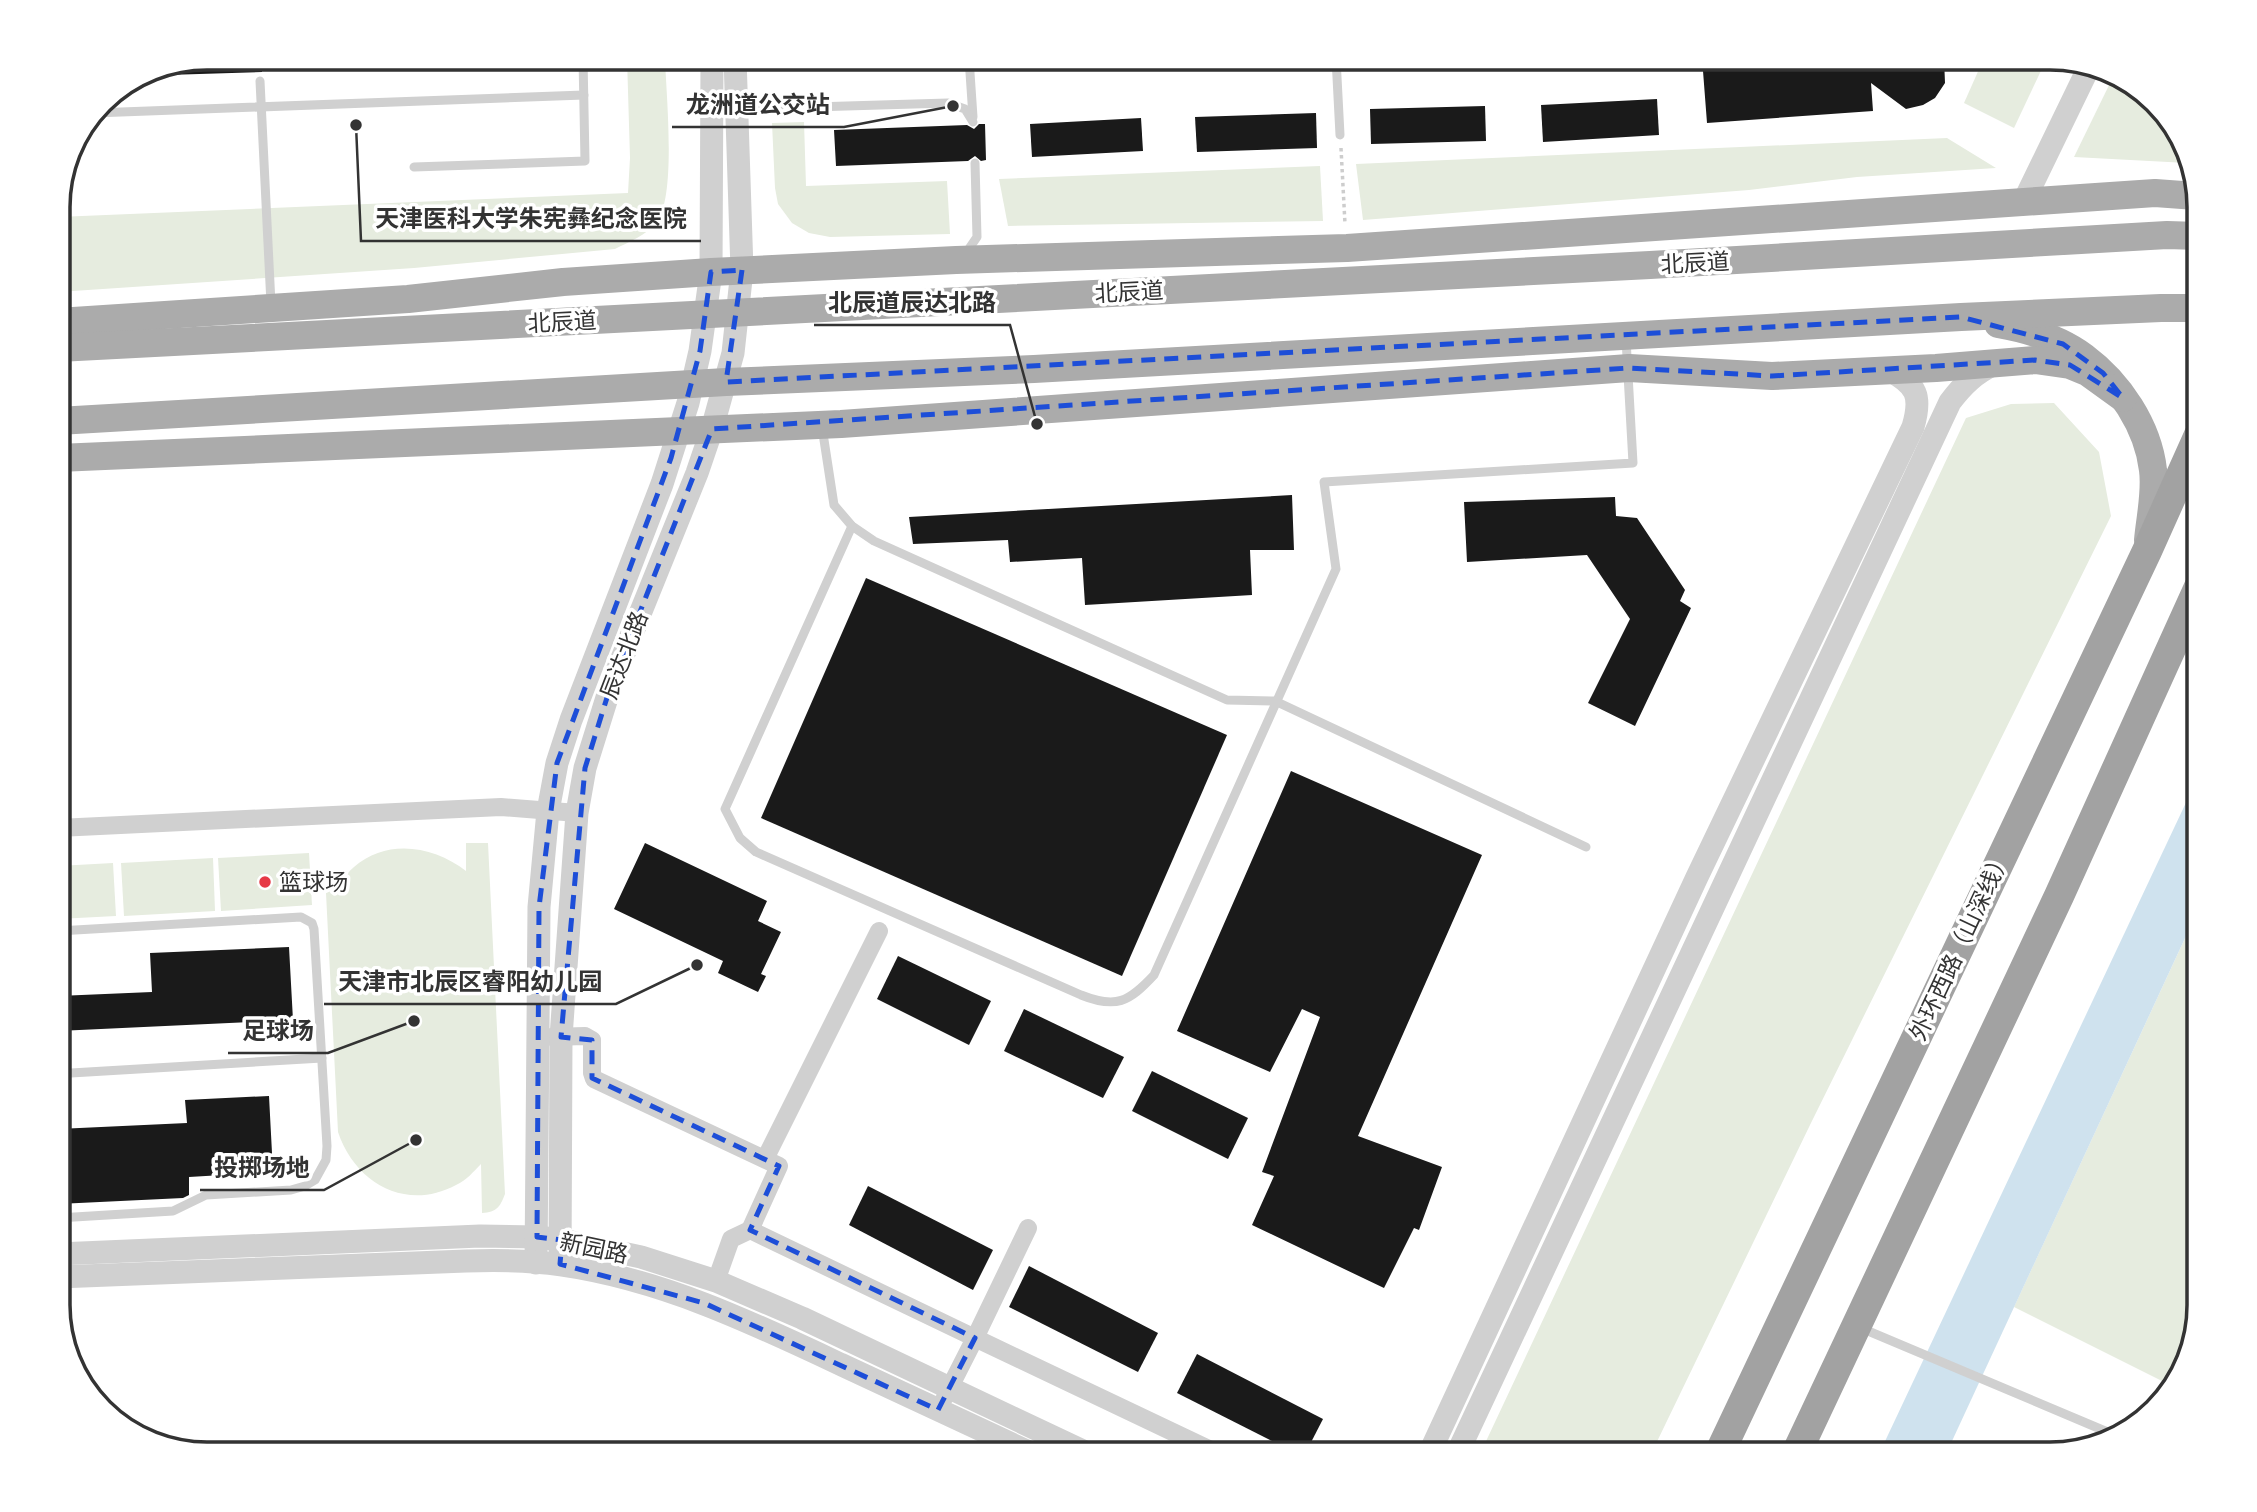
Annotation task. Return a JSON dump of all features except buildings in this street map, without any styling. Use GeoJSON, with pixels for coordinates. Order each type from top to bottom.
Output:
{"type":"FeatureCollection","features":[{"type":"Feature","properties":{"kind":"highway","name":"外环西路（山深线）"},"geometry":{"type":"LineString","coordinates":[[1725,1442],[2187,462]]}},
{"type":"Feature","properties":{"kind":"highway"},"geometry":{"type":"LineString","coordinates":[[1801,1442],[2053,908],[2187,613]]}},
{"type":"Feature","properties":{"kind":"main road"},"geometry":{"type":"LineString","coordinates":[[70,321],[408,299],[563,282],[711,272],[956,260],[1347,248],[2024,201],[2155,193],[2186,195]]}},
{"type":"Feature","properties":{"kind":"main road","name":"北辰道"},"geometry":{"type":"LineString","coordinates":[[70,347],[2187,236]]}},
{"type":"Feature","properties":{"kind":"main road"},"geometry":{"type":"LineString","coordinates":[[70,420],[726,382],[1021,370],[1961,317],[2187,308]]}},
{"type":"Feature","properties":{"kind":"main road"},"geometry":{"type":"LineString","coordinates":[[1961,317],[2006,326],[2063,344],[2084,356],[2103,373],[2123,398],[2146,436],[2154,471],[2147,551]]}},
{"type":"Feature","properties":{"kind":"main road"},"geometry":{"type":"LineString","coordinates":[[70,457],[822,425],[1629,368],[1772,376],[2035,360],[2070,365],[2087,372],[2123,398]]}},
{"type":"Feature","properties":{"kind":"street","name":"辰达北路"},"geometry":{"type":"LineString","coordinates":[[536,1263],[539,907],[548,811],[557,764],[571,720],[648,524],[693,384],[707,313],[711,272],[712,70]]}},
{"type":"Feature","properties":{"kind":"street","name":"辰达北路"},"geometry":{"type":"LineString","coordinates":[[560,1264],[561,1037],[577,813],[585,768],[610,688],[697,473],[726,382],[739,313],[742,271],[735,70]]}},
{"type":"Feature","properties":{"kind":"street"},"geometry":{"type":"LineString","coordinates":[[2024,201],[2085,75]]}},
{"type":"Feature","properties":{"kind":"street"},"geometry":{"type":"LineString","coordinates":[[1463,1442],[1950,402],[1969,379],[2000,362]]}},
{"type":"Feature","properties":{"kind":"street"},"geometry":{"type":"LineString","coordinates":[[1435,1442],[1697,877],[1913,427],[1917,408],[1915,389],[1889,370]]}},
{"type":"Feature","properties":{"kind":"street"},"geometry":{"type":"LineString","coordinates":[[70,827],[500,807],[577,813]]}},
{"type":"Feature","properties":{"kind":"street"},"geometry":{"type":"LineString","coordinates":[[765,1159],[878,931]]}},
{"type":"Feature","properties":{"kind":"street"},"geometry":{"type":"LineString","coordinates":[[538,1037],[585,1036],[592,1040],[594,1079],[779,1166],[750,1230],[731,1240],[716,1281]]}},
{"type":"Feature","properties":{"kind":"street"},"geometry":{"type":"LineString","coordinates":[[938,1410],[1028,1228]]}},
{"type":"Feature","properties":{"kind":"street"},"geometry":{"type":"LineString","coordinates":[[750,1230],[1194,1442]]}},
{"type":"Feature","properties":{"kind":"street","name":"新园路"},"geometry":{"type":"LineString","coordinates":[[70,1253],[480,1236],[562,1240],[641,1257],[716,1281],[802,1318],[1063,1442]]}},
{"type":"Feature","properties":{"kind":"street","name":"新园路"},"geometry":{"type":"LineString","coordinates":[[70,1277],[466,1261],[560,1264],[654,1286],[704,1303],[1007,1442]]}},
{"type":"Feature","properties":{"kind":"lane"},"geometry":{"type":"LineString","coordinates":[[414,167],[585,161],[583,70]]}},
{"type":"Feature","properties":{"kind":"lane"},"geometry":{"type":"LineString","coordinates":[[713,110],[948,103],[965,109],[973,122],[970,70]]}},
{"type":"Feature","properties":{"kind":"lane"},"geometry":{"type":"LineString","coordinates":[[1337,70],[1340,135]]}},
{"type":"Feature","properties":{"kind":"lane"},"geometry":{"type":"LineString","coordinates":[[260,81],[271,309]]}},
{"type":"Feature","properties":{"kind":"lane"},"geometry":{"type":"LineString","coordinates":[[109,112],[584,95]]}},
{"type":"Feature","properties":{"kind":"lane"},"geometry":{"type":"LineString","coordinates":[[956,260],[969,250],[977,237],[975,163]]}},
{"type":"Feature","properties":{"kind":"lane"},"geometry":{"type":"LineString","coordinates":[[852,526],[725,809],[740,838],[756,852],[1081,995],[1101,1003],[1120,1001],[1139,991],[1154,975],[1336,569],[1324,482],[1633,463],[1626,337]]}},
{"type":"Feature","properties":{"kind":"lane"},"geometry":{"type":"LineString","coordinates":[[822,425],[834,505],[852,526],[874,541],[1227,700],[1275,701],[1586,847]]}},
{"type":"Feature","properties":{"kind":"lane"},"geometry":{"type":"LineString","coordinates":[[70,930],[301,917],[307,919],[314,929],[327,1146],[326,1160],[315,1180],[291,1190],[206,1195],[173,1211],[70,1217]]}},
{"type":"Feature","properties":{"kind":"lane"},"geometry":{"type":"LineString","coordinates":[[71,1073],[322,1058]]}},
{"type":"Feature","properties":{"kind":"lane"},"geometry":{"type":"LineString","coordinates":[[1855,1325],[2105,1431]]}},
{"type":"Feature","properties":{"kind":"path"},"geometry":{"type":"LineString","coordinates":[[1340,135],[1347,248]]}},
{"type":"Feature","properties":{"kind":"highlighted area"},"geometry":{"type":"Polygon","coordinates":[[[742,270],[726,382],[1961,317],[2063,344],[2103,373],[2123,398],[2070,365],[2035,360],[1772,376],[1629,368],[712,429],[610,688],[585,768],[561,1037],[592,1040],[592,1078],[779,1166],[750,1230],[975,1338],[938,1410],[704,1303],[560,1264],[562,1240],[537,1237],[539,907],[557,763],[671,458],[700,351],[711,272],[742,270]]]}},
{"type":"Feature","properties":{"kind":"shaded area"},"geometry":{"type":"Polygon","coordinates":[[[627,70],[666,70],[668,169],[662,210],[652,227],[615,249],[414,268],[70,291],[70,216],[628,193],[630,158],[627,70]]]}},
{"type":"Feature","properties":{"kind":"shaded area"},"geometry":{"type":"Polygon","coordinates":[[[1979,70],[2041,70],[2014,128],[1964,103],[1979,70]]]}},
{"type":"Feature","properties":{"kind":"shaded area"},"geometry":{"type":"Polygon","coordinates":[[[2110,84],[2147,110],[2169,139],[2179,163],[2074,157],[2110,84]]]}},
{"type":"Feature","properties":{"kind":"shaded area"},"geometry":{"type":"Polygon","coordinates":[[[804,122],[806,186],[947,181],[950,234],[830,237],[809,233],[792,223],[778,204],[772,123],[804,122]]]}},
{"type":"Feature","properties":{"kind":"shaded area"},"geometry":{"type":"Polygon","coordinates":[[[1947,138],[1996,168],[1857,177],[1749,190],[1363,220],[1356,164],[1947,138]]]}},
{"type":"Feature","properties":{"kind":"shaded area"},"geometry":{"type":"Polygon","coordinates":[[[1320,166],[1323,221],[1008,226],[999,179],[1320,166]]]}},
{"type":"Feature","properties":{"kind":"shaded area"},"geometry":{"type":"Polygon","coordinates":[[[2054,403],[2099,452],[2111,516],[1657,1442],[1486,1442],[1966,418],[2011,404],[2054,403]]]}},
{"type":"Feature","properties":{"kind":"shaded area"},"geometry":{"type":"Polygon","coordinates":[[[466,843],[488,843],[505,1194],[497,1208],[482,1213],[481,1164],[463,1181],[437,1193],[401,1194],[370,1178],[346,1150],[338,1132],[326,893],[367,858],[396,849],[425,851],[453,862],[466,871],[466,843]]]}},
{"type":"Feature","properties":{"kind":"shaded area","name":"篮球场"},"geometry":{"type":"Polygon","coordinates":[[[309,853],[312,905],[221,911],[218,858],[309,853]]]}},
{"type":"Feature","properties":{"kind":"shaded area","name":"篮球场"},"geometry":{"type":"Polygon","coordinates":[[[213,858],[215,911],[124,916],[121,863],[213,858]]]}},
{"type":"Feature","properties":{"kind":"shaded area"},"geometry":{"type":"Polygon","coordinates":[[[113,863],[116,916],[70,918],[70,865],[113,863]]]}},
{"type":"Feature","properties":{"kind":"shaded area"},"geometry":{"type":"Polygon","coordinates":[[[2187,934],[2187,1305],[2184,1332],[2173,1365],[2163,1382],[2014,1307],[2187,934]]]}},
{"type":"Feature","properties":{"kind":"water"},"geometry":{"type":"Polygon","coordinates":[[[2187,800],[2187,934],[1952,1442],[1885,1442],[2187,800]]]}},
{"type":"Feature","properties":{"kind":"place","name":"龙洲道公交站"},"geometry":{"type":"Point","coordinates":[953,106]}},
{"type":"Feature","properties":{"kind":"place","name":"天津医科大学朱宪彝纪念医院"},"geometry":{"type":"Point","coordinates":[356,125]}},
{"type":"Feature","properties":{"kind":"place","name":"北辰道辰达北路"},"geometry":{"type":"Point","coordinates":[1037,424]}},
{"type":"Feature","properties":{"kind":"place","name":"篮球场"},"geometry":{"type":"Point","coordinates":[265,882]}},
{"type":"Feature","properties":{"kind":"place","name":"天津市北辰区睿阳幼儿园"},"geometry":{"type":"Point","coordinates":[697,965]}},
{"type":"Feature","properties":{"kind":"place","name":"足球场"},"geometry":{"type":"Point","coordinates":[414,1021]}},
{"type":"Feature","properties":{"kind":"place","name":"投掷场地"},"geometry":{"type":"Point","coordinates":[416,1140]}}]}
